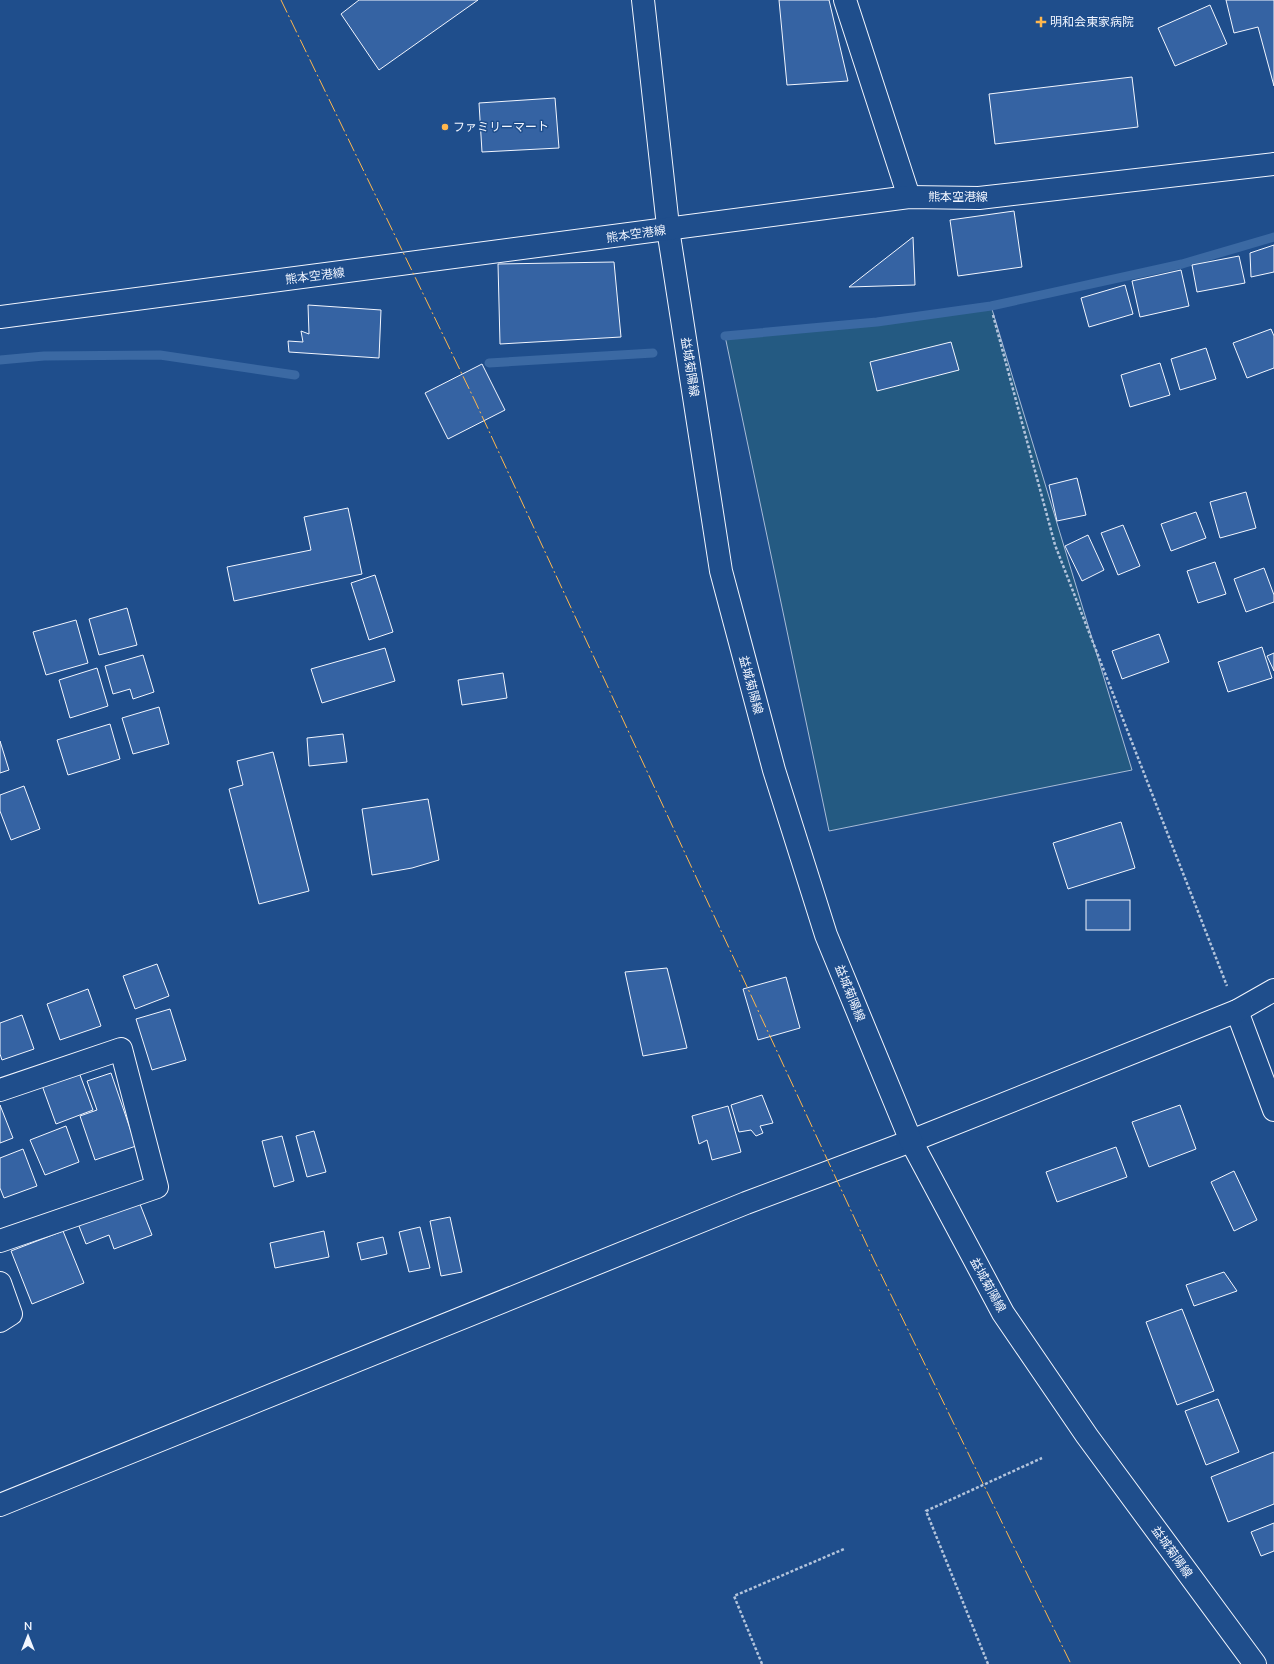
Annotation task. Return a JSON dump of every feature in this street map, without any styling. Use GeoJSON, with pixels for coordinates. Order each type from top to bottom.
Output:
{"type":"FeatureCollection","features":[{"type":"Feature","properties":{"kind":"main road","name":"益城菊陽線"},"geometry":{"type":"LineString","coordinates":[[643,0],[668,223],[721,571],[770,755],[826,935],[911,1141],[1003,1313],[1087,1436],[1255,1664]]}},
{"type":"Feature","properties":{"kind":"main road"},"geometry":{"type":"LineString","coordinates":[[845,0],[909,197]]}},
{"type":"Feature","properties":{"kind":"main road","name":"熊本空港線"},"geometry":{"type":"LineString","coordinates":[[0,318],[668,223],[909,197],[978,198],[1274,164]]}},
{"type":"Feature","properties":{"kind":"main road"},"geometry":{"type":"LineString","coordinates":[[0,1506],[746,1203],[911,1141],[1236,1011],[1274,990]]}},
{"type":"Feature","properties":{"kind":"main road"},"geometry":{"type":"LineString","coordinates":[[1236,1011],[1274,1110]]}},
{"type":"Feature","properties":{"kind":"main road"},"geometry":{"type":"LineString","coordinates":[[0,1090],[121,1049],[157,1187],[0,1241]]}},
{"type":"Feature","properties":{"kind":"main road"},"geometry":{"type":"LineString","coordinates":[[0,1283],[11,1314],[0,1321]]}},
{"type":"Feature","properties":{"kind":"path"},"geometry":{"type":"LineString","coordinates":[[993,315],[1055,545],[1236,1011]]}},
{"type":"Feature","properties":{"kind":"path"},"geometry":{"type":"LineString","coordinates":[[988,1664],[926,1511],[1042,1458]]}},
{"type":"Feature","properties":{"kind":"path"},"geometry":{"type":"LineString","coordinates":[[762,1664],[734,1596],[844,1549]]}},
{"type":"Feature","properties":{"kind":"shaded area"},"geometry":{"type":"Polygon","coordinates":[[[991,306],[1132,770],[829,831],[725,336],[991,306]]]}},
{"type":"Feature","properties":{"kind":"building"},"geometry":{"type":"Polygon","coordinates":[[[359,0],[478,0],[379,70],[341,14],[359,0]]]}},
{"type":"Feature","properties":{"kind":"building"},"geometry":{"type":"Polygon","coordinates":[[[779,0],[829,0],[848,81],[787,85],[779,0]]]}},
{"type":"Feature","properties":{"kind":"building"},"geometry":{"type":"Polygon","coordinates":[[[1226,0],[1274,0],[1274,86],[1258,27],[1234,33],[1226,0]]]}},
{"type":"Feature","properties":{"kind":"building"},"geometry":{"type":"Polygon","coordinates":[[[1210,5],[1227,44],[1175,66],[1158,28],[1210,5]]]}},
{"type":"Feature","properties":{"kind":"building"},"geometry":{"type":"Polygon","coordinates":[[[1132,77],[1138,127],[995,144],[989,94],[1132,77]]]}},
{"type":"Feature","properties":{"kind":"building"},"geometry":{"type":"Polygon","coordinates":[[[555,98],[559,148],[482,152],[479,103],[555,98]]]}},
{"type":"Feature","properties":{"kind":"building"},"geometry":{"type":"Polygon","coordinates":[[[1014,211],[1022,267],[958,276],[950,220],[1014,211]]]}},
{"type":"Feature","properties":{"kind":"building"},"geometry":{"type":"Polygon","coordinates":[[[913,237],[915,285],[849,287],[913,237]]]}},
{"type":"Feature","properties":{"kind":"building"},"geometry":{"type":"Polygon","coordinates":[[[1274,245],[1274,272],[1251,277],[1250,253],[1274,245]]]}},
{"type":"Feature","properties":{"kind":"building"},"geometry":{"type":"Polygon","coordinates":[[[1239,256],[1245,283],[1197,292],[1192,265],[1239,256]]]}},
{"type":"Feature","properties":{"kind":"building"},"geometry":{"type":"Polygon","coordinates":[[[614,262],[621,337],[500,344],[498,264],[614,262]]]}},
{"type":"Feature","properties":{"kind":"building"},"geometry":{"type":"Polygon","coordinates":[[[1181,270],[1189,306],[1140,317],[1132,281],[1181,270]]]}},
{"type":"Feature","properties":{"kind":"building"},"geometry":{"type":"Polygon","coordinates":[[[1125,285],[1133,314],[1089,327],[1081,298],[1125,285]]]}},
{"type":"Feature","properties":{"kind":"building"},"geometry":{"type":"Polygon","coordinates":[[[308,305],[381,310],[379,358],[289,352],[288,341],[303,342],[301,331],[309,334],[308,305]]]}},
{"type":"Feature","properties":{"kind":"building"},"geometry":{"type":"Polygon","coordinates":[[[1271,329],[1274,336],[1274,368],[1247,378],[1233,343],[1271,329]]]}},
{"type":"Feature","properties":{"kind":"building"},"geometry":{"type":"Polygon","coordinates":[[[951,342],[959,370],[877,391],[870,362],[951,342]]]}},
{"type":"Feature","properties":{"kind":"building"},"geometry":{"type":"Polygon","coordinates":[[[1206,348],[1216,379],[1180,390],[1171,359],[1206,348]]]}},
{"type":"Feature","properties":{"kind":"building"},"geometry":{"type":"Polygon","coordinates":[[[1160,363],[1170,395],[1130,407],[1121,375],[1160,363]]]}},
{"type":"Feature","properties":{"kind":"building"},"geometry":{"type":"Polygon","coordinates":[[[482,364],[505,410],[448,439],[425,393],[482,364]]]}},
{"type":"Feature","properties":{"kind":"building"},"geometry":{"type":"Polygon","coordinates":[[[1077,478],[1086,515],[1057,521],[1049,485],[1077,478]]]}},
{"type":"Feature","properties":{"kind":"building"},"geometry":{"type":"Polygon","coordinates":[[[1246,492],[1256,528],[1220,538],[1210,502],[1246,492]]]}},
{"type":"Feature","properties":{"kind":"building"},"geometry":{"type":"Polygon","coordinates":[[[348,508],[362,574],[234,601],[227,567],[311,550],[304,517],[348,508]]]}},
{"type":"Feature","properties":{"kind":"building"},"geometry":{"type":"Polygon","coordinates":[[[1196,512],[1206,538],[1171,551],[1161,524],[1196,512]]]}},
{"type":"Feature","properties":{"kind":"building"},"geometry":{"type":"Polygon","coordinates":[[[1123,525],[1140,566],[1118,575],[1101,533],[1123,525]]]}},
{"type":"Feature","properties":{"kind":"building"},"geometry":{"type":"Polygon","coordinates":[[[1088,535],[1104,570],[1082,581],[1065,546],[1088,535]]]}},
{"type":"Feature","properties":{"kind":"building"},"geometry":{"type":"Polygon","coordinates":[[[1215,562],[1226,594],[1198,603],[1187,571],[1215,562]]]}},
{"type":"Feature","properties":{"kind":"building"},"geometry":{"type":"Polygon","coordinates":[[[1264,568],[1274,595],[1274,602],[1246,612],[1234,579],[1264,568]]]}},
{"type":"Feature","properties":{"kind":"building"},"geometry":{"type":"Polygon","coordinates":[[[375,575],[393,632],[369,640],[351,583],[375,575]]]}},
{"type":"Feature","properties":{"kind":"building"},"geometry":{"type":"Polygon","coordinates":[[[127,608],[137,645],[99,655],[89,619],[127,608]]]}},
{"type":"Feature","properties":{"kind":"building"},"geometry":{"type":"Polygon","coordinates":[[[76,620],[88,663],[46,675],[33,632],[76,620]]]}},
{"type":"Feature","properties":{"kind":"building"},"geometry":{"type":"Polygon","coordinates":[[[1159,634],[1169,662],[1122,679],[1112,651],[1159,634]]]}},
{"type":"Feature","properties":{"kind":"building"},"geometry":{"type":"Polygon","coordinates":[[[1262,647],[1272,678],[1228,692],[1218,662],[1262,647]]]}},
{"type":"Feature","properties":{"kind":"building"},"geometry":{"type":"Polygon","coordinates":[[[385,648],[395,681],[322,703],[311,669],[385,648]]]}},
{"type":"Feature","properties":{"kind":"building"},"geometry":{"type":"Polygon","coordinates":[[[1274,653],[1274,671],[1267,656],[1274,653]]]}},
{"type":"Feature","properties":{"kind":"building"},"geometry":{"type":"Polygon","coordinates":[[[143,655],[154,692],[133,699],[130,689],[113,694],[105,666],[143,655]]]}},
{"type":"Feature","properties":{"kind":"building"},"geometry":{"type":"Polygon","coordinates":[[[97,668],[108,706],[70,718],[59,680],[97,668]]]}},
{"type":"Feature","properties":{"kind":"building"},"geometry":{"type":"Polygon","coordinates":[[[503,673],[507,698],[462,705],[458,680],[503,673]]]}},
{"type":"Feature","properties":{"kind":"building"},"geometry":{"type":"Polygon","coordinates":[[[159,707],[169,744],[133,754],[122,718],[159,707]]]}},
{"type":"Feature","properties":{"kind":"building"},"geometry":{"type":"Polygon","coordinates":[[[110,724],[120,759],[68,775],[57,740],[110,724]]]}},
{"type":"Feature","properties":{"kind":"building"},"geometry":{"type":"Polygon","coordinates":[[[343,734],[347,762],[309,766],[307,738],[343,734]]]}},
{"type":"Feature","properties":{"kind":"building"},"geometry":{"type":"Polygon","coordinates":[[[0,741],[9,770],[0,773],[0,741]]]}},
{"type":"Feature","properties":{"kind":"building"},"geometry":{"type":"Polygon","coordinates":[[[273,752],[309,891],[259,904],[229,789],[243,785],[237,761],[273,752]]]}},
{"type":"Feature","properties":{"kind":"building"},"geometry":{"type":"Polygon","coordinates":[[[24,786],[40,829],[11,840],[0,811],[0,795],[24,786]]]}},
{"type":"Feature","properties":{"kind":"building"},"geometry":{"type":"Polygon","coordinates":[[[428,799],[439,860],[412,868],[372,875],[362,809],[428,799]]]}},
{"type":"Feature","properties":{"kind":"building"},"geometry":{"type":"Polygon","coordinates":[[[1121,822],[1135,868],[1068,889],[1053,843],[1121,822]]]}},
{"type":"Feature","properties":{"kind":"building"},"geometry":{"type":"Polygon","coordinates":[[[1086,900],[1130,900],[1130,930],[1086,930],[1086,900]]]}},
{"type":"Feature","properties":{"kind":"building"},"geometry":{"type":"Polygon","coordinates":[[[157,964],[169,996],[135,1009],[123,976],[157,964]]]}},
{"type":"Feature","properties":{"kind":"building"},"geometry":{"type":"Polygon","coordinates":[[[667,968],[687,1048],[643,1056],[625,972],[667,968]]]}},
{"type":"Feature","properties":{"kind":"building"},"geometry":{"type":"Polygon","coordinates":[[[786,977],[800,1028],[758,1040],[743,989],[786,977]]]}},
{"type":"Feature","properties":{"kind":"building"},"geometry":{"type":"Polygon","coordinates":[[[88,989],[101,1026],[60,1040],[47,1004],[88,989]]]}},
{"type":"Feature","properties":{"kind":"building"},"geometry":{"type":"Polygon","coordinates":[[[170,1009],[186,1060],[152,1070],[136,1019],[170,1009]]]}},
{"type":"Feature","properties":{"kind":"building"},"geometry":{"type":"Polygon","coordinates":[[[22,1015],[34,1049],[2,1060],[0,1054],[0,1023],[22,1015]]]}},
{"type":"Feature","properties":{"kind":"building"},"geometry":{"type":"Polygon","coordinates":[[[77,1067],[93,1110],[56,1124],[40,1080],[77,1067]]]}},
{"type":"Feature","properties":{"kind":"building"},"geometry":{"type":"Polygon","coordinates":[[[111,1073],[136,1146],[95,1160],[80,1116],[97,1110],[87,1081],[111,1073]]]}},
{"type":"Feature","properties":{"kind":"building"},"geometry":{"type":"Polygon","coordinates":[[[762,1095],[773,1123],[760,1126],[763,1133],[756,1136],[751,1130],[739,1132],[731,1105],[762,1095]]]}},
{"type":"Feature","properties":{"kind":"building"},"geometry":{"type":"Polygon","coordinates":[[[0,1105],[13,1138],[0,1143],[0,1105]]]}},
{"type":"Feature","properties":{"kind":"building"},"geometry":{"type":"Polygon","coordinates":[[[1180,1105],[1196,1149],[1149,1167],[1132,1122],[1180,1105]]]}},
{"type":"Feature","properties":{"kind":"building"},"geometry":{"type":"Polygon","coordinates":[[[728,1106],[741,1152],[712,1160],[707,1140],[699,1144],[692,1116],[728,1106]]]}},
{"type":"Feature","properties":{"kind":"building"},"geometry":{"type":"Polygon","coordinates":[[[66,1126],[79,1162],[45,1175],[30,1140],[66,1126]]]}},
{"type":"Feature","properties":{"kind":"building"},"geometry":{"type":"Polygon","coordinates":[[[314,1131],[326,1172],[307,1177],[296,1136],[314,1131]]]}},
{"type":"Feature","properties":{"kind":"building"},"geometry":{"type":"Polygon","coordinates":[[[282,1136],[294,1181],[274,1187],[262,1141],[282,1136]]]}},
{"type":"Feature","properties":{"kind":"building"},"geometry":{"type":"Polygon","coordinates":[[[1116,1147],[1127,1177],[1057,1202],[1046,1172],[1116,1147]]]}},
{"type":"Feature","properties":{"kind":"building"},"geometry":{"type":"Polygon","coordinates":[[[23,1149],[37,1186],[4,1198],[0,1188],[0,1158],[23,1149]]]}},
{"type":"Feature","properties":{"kind":"building"},"geometry":{"type":"Polygon","coordinates":[[[1234,1171],[1257,1220],[1234,1231],[1211,1182],[1234,1171]]]}},
{"type":"Feature","properties":{"kind":"building"},"geometry":{"type":"Polygon","coordinates":[[[138,1199],[152,1235],[114,1249],[109,1235],[86,1244],[77,1221],[138,1199]]]}},
{"type":"Feature","properties":{"kind":"building"},"geometry":{"type":"Polygon","coordinates":[[[450,1217],[462,1272],[441,1276],[430,1221],[450,1217]]]}},
{"type":"Feature","properties":{"kind":"building"},"geometry":{"type":"Polygon","coordinates":[[[420,1227],[430,1268],[409,1272],[399,1232],[420,1227]]]}},
{"type":"Feature","properties":{"kind":"building"},"geometry":{"type":"Polygon","coordinates":[[[63,1231],[84,1283],[32,1304],[11,1251],[63,1231]]]}},
{"type":"Feature","properties":{"kind":"building"},"geometry":{"type":"Polygon","coordinates":[[[324,1231],[329,1257],[275,1268],[270,1243],[324,1231]]]}},
{"type":"Feature","properties":{"kind":"building"},"geometry":{"type":"Polygon","coordinates":[[[383,1237],[387,1254],[361,1260],[357,1243],[383,1237]]]}},
{"type":"Feature","properties":{"kind":"building"},"geometry":{"type":"Polygon","coordinates":[[[1224,1272],[1237,1291],[1194,1306],[1186,1285],[1224,1272]]]}},
{"type":"Feature","properties":{"kind":"building"},"geometry":{"type":"Polygon","coordinates":[[[1182,1309],[1214,1391],[1177,1405],[1146,1322],[1182,1309]]]}},
{"type":"Feature","properties":{"kind":"building"},"geometry":{"type":"Polygon","coordinates":[[[1218,1399],[1239,1452],[1206,1465],[1185,1411],[1218,1399]]]}},
{"type":"Feature","properties":{"kind":"building"},"geometry":{"type":"Polygon","coordinates":[[[1274,1452],[1274,1504],[1228,1522],[1211,1477],[1274,1452]]]}},
{"type":"Feature","properties":{"kind":"building"},"geometry":{"type":"Polygon","coordinates":[[[1274,1523],[1274,1551],[1261,1556],[1251,1532],[1274,1523]]]}},
{"type":"Feature","properties":{"kind":"waterway"},"geometry":{"type":"LineString","coordinates":[[725,336],[877,322],[991,306],[1182,264],[1274,237]]}},
{"type":"Feature","properties":{"kind":"waterway"},"geometry":{"type":"LineString","coordinates":[[489,363],[653,353]]}},
{"type":"Feature","properties":{"kind":"waterway"},"geometry":{"type":"LineString","coordinates":[[0,360],[44,356],[160,355],[295,375]]}},
{"type":"Feature","properties":{"kind":"power"},"geometry":{"type":"LineString","coordinates":[[281,0],[475,401],[873,1258],[1071,1664]]}},
{"type":"Feature","properties":{"kind":"place","name":"明和会東家病院"},"geometry":{"type":"Point","coordinates":[1041,22]}},
{"type":"Feature","properties":{"kind":"place","name":"ファミリーマート"},"geometry":{"type":"Point","coordinates":[445,127]}}]}
